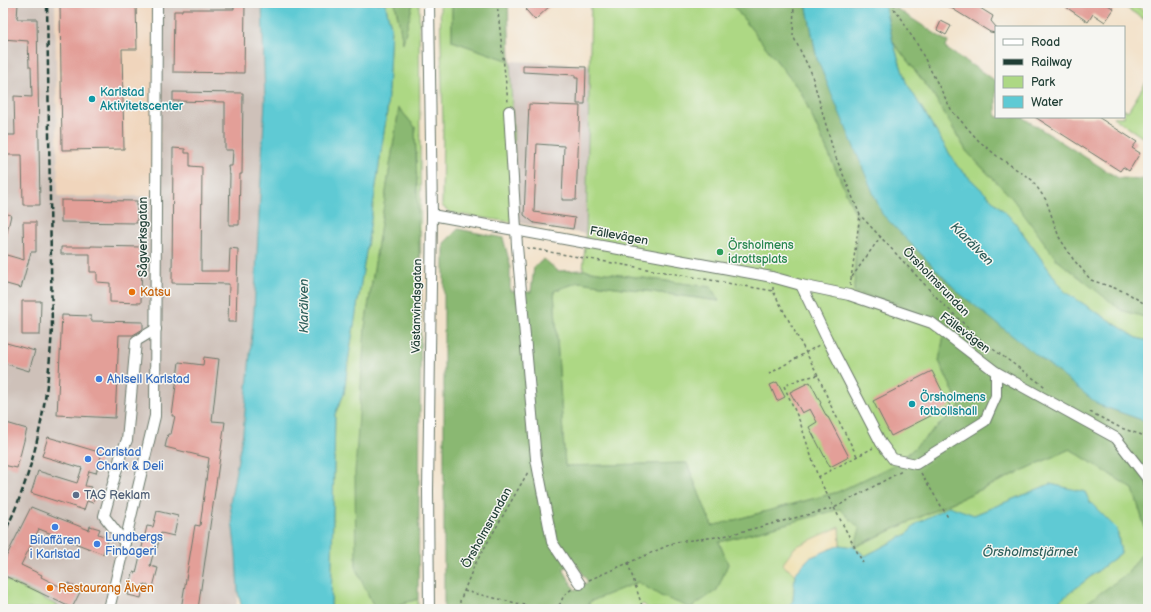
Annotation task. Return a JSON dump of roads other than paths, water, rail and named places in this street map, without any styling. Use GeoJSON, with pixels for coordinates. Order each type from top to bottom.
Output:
{"type":"FeatureCollection","features":[{"type":"Feature","properties":{"kind":"street","name":"Sågverksgatan"},"geometry":{"type":"LineString","coordinates":[[109,609],[155,416],[157,3]]}},
{"type":"Feature","properties":{"kind":"street","name":"Västanvindsgatan"},"geometry":{"type":"LineString","coordinates":[[429,3],[432,215],[428,490],[429,609]]}},
{"type":"Feature","properties":{"kind":"street"},"geometry":{"type":"LineString","coordinates":[[509,112],[517,246],[536,459],[552,542],[580,584]]}},
{"type":"Feature","properties":{"kind":"street","name":"Fällevägen"},"geometry":{"type":"LineString","coordinates":[[432,215],[772,277],[849,295],[932,323],[996,372],[1116,438],[1148,481]]}},
{"type":"Feature","properties":{"kind":"street"},"geometry":{"type":"LineString","coordinates":[[801,285],[827,340],[881,444],[893,459],[916,464],[985,421],[996,396],[996,372]]}},
{"type":"Feature","properties":{"kind":"street"},"geometry":{"type":"LineString","coordinates":[[125,543],[104,516],[121,454],[127,440],[136,341],[156,329]]}},
{"type":"Feature","properties":{"kind":"water","name":"Klarälven"},"geometry":{"type":"Polygon","coordinates":[[[262,3],[385,3],[391,27],[387,112],[344,394],[335,414],[331,609],[242,609],[238,592],[236,554],[230,503],[243,432],[254,311],[265,101],[262,3]]]}},
{"type":"Feature","properties":{"kind":"water","name":"Klarälven"},"geometry":{"type":"Polygon","coordinates":[[[806,3],[884,3],[893,42],[906,82],[957,166],[1014,221],[1065,292],[1137,338],[1148,341],[1148,422],[1099,405],[959,293],[882,214],[817,59],[806,3]]]}},
{"type":"Feature","properties":{"kind":"water","name":"Örsholmstjärnet"},"geometry":{"type":"Polygon","coordinates":[[[1050,484],[1085,492],[1090,502],[1117,529],[1121,553],[1049,609],[785,609],[793,601],[795,574],[809,558],[840,545],[854,547],[865,556],[907,534],[916,524],[949,506],[974,515],[1050,484]]]}},
{"type":"Feature","properties":{"kind":"railway"},"geometry":{"type":"LineString","coordinates":[[3,536],[24,486],[32,460],[43,409],[50,355],[52,328],[47,3]]}},
{"type":"Feature","properties":{"kind":"place","name":"Karlstad Aktivitetscenter"},"geometry":{"type":"Point","coordinates":[92,99]}},
{"type":"Feature","properties":{"kind":"place","name":"Örsholmens idrottsplats"},"geometry":{"type":"Point","coordinates":[720,252]}},
{"type":"Feature","properties":{"kind":"place","name":"Katsu"},"geometry":{"type":"Point","coordinates":[132,292]}},
{"type":"Feature","properties":{"kind":"place","name":"Ahlsell Karlstad"},"geometry":{"type":"Point","coordinates":[99,379]}},
{"type":"Feature","properties":{"kind":"place","name":"Örsholmens fotbollshall"},"geometry":{"type":"Point","coordinates":[912,404]}},
{"type":"Feature","properties":{"kind":"place","name":"Carlstad Chark & Deli"},"geometry":{"type":"Point","coordinates":[88,459]}},
{"type":"Feature","properties":{"kind":"place","name":"TAG Reklam"},"geometry":{"type":"Point","coordinates":[76,495]}},
{"type":"Feature","properties":{"kind":"place","name":"Bilaffären i Karlstad"},"geometry":{"type":"Point","coordinates":[55,527]}},
{"type":"Feature","properties":{"kind":"place","name":"Lundbergs Finbageri"},"geometry":{"type":"Point","coordinates":[97,544]}},
{"type":"Feature","properties":{"kind":"place","name":"Restaurang Älven"},"geometry":{"type":"Point","coordinates":[50,588]}}]}
